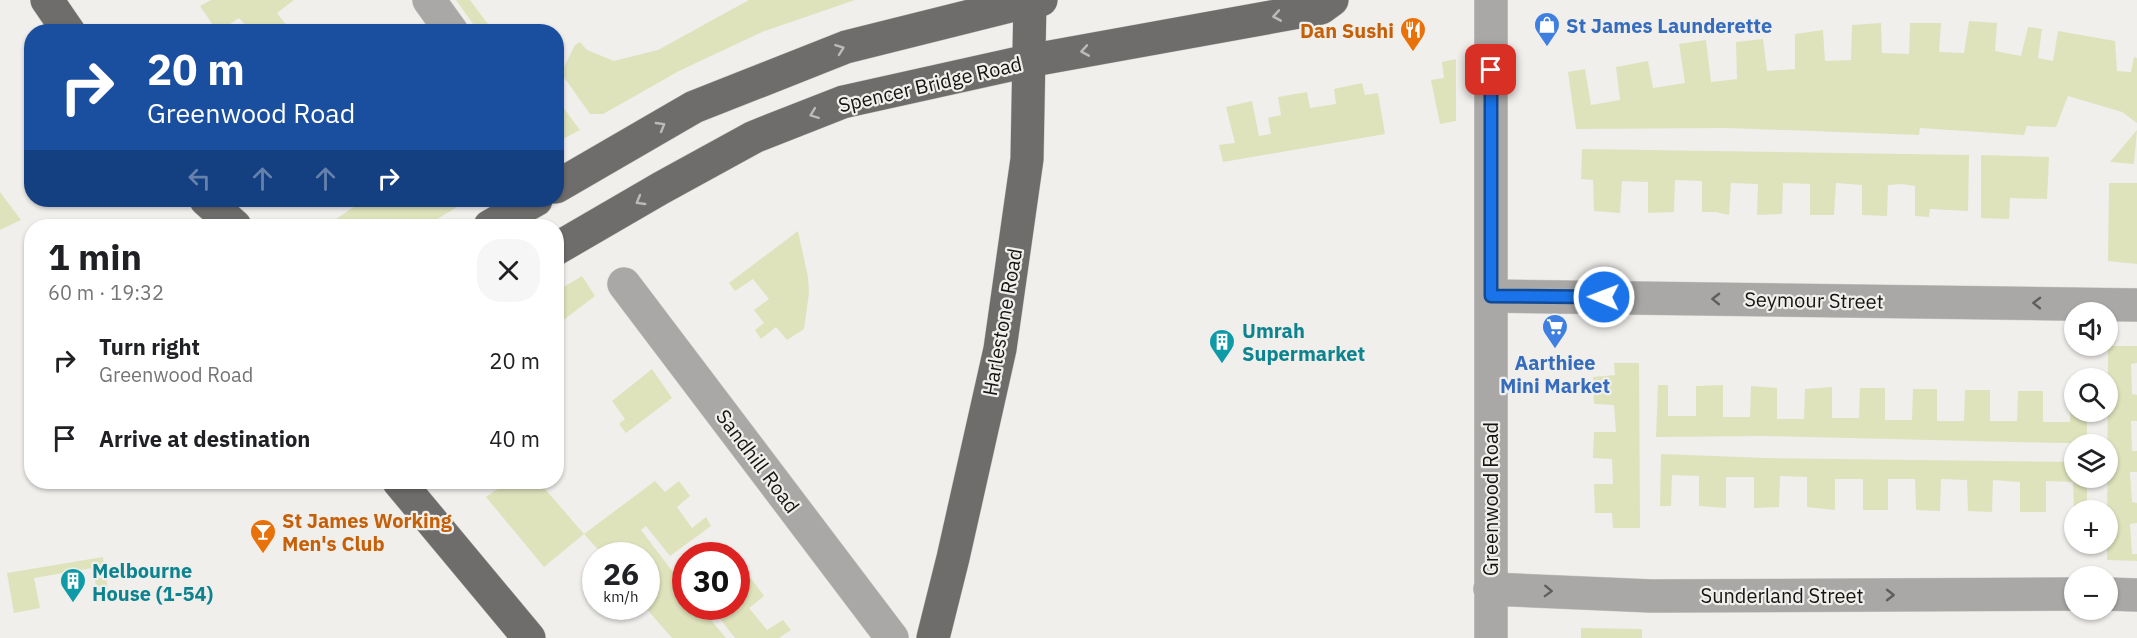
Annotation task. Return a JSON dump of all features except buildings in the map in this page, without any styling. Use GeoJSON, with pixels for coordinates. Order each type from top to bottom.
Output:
{"type":"FeatureCollection","features":[{"type":"Feature","properties":{"kind":"main road"},"geometry":{"type":"LineString","coordinates":[[47,0],[64,24]]}},
{"type":"Feature","properties":{"kind":"main road"},"geometry":{"type":"LineString","coordinates":[[564,183],[694,106],[835,51],[1034,0]]}},
{"type":"Feature","properties":{"kind":"main road","name":"Harlestone Road"},"geometry":{"type":"LineString","coordinates":[[933,638],[1000,349],[1027,159],[1028,61],[1034,0]]}},
{"type":"Feature","properties":{"kind":"main road","name":"Spencer Bridge Road"},"geometry":{"type":"LineString","coordinates":[[564,244],[754,137],[843,102],[1028,61],[1321,8],[1332,0]]}},
{"type":"Feature","properties":{"kind":"main road"},"geometry":{"type":"LineString","coordinates":[[192,207],[202,219]]}},
{"type":"Feature","properties":{"kind":"main road"},"geometry":{"type":"LineString","coordinates":[[214,207],[227,219]]}},
{"type":"Feature","properties":{"kind":"main road"},"geometry":{"type":"LineString","coordinates":[[502,219],[524,207]]}},
{"type":"Feature","properties":{"kind":"main road"},"geometry":{"type":"LineString","coordinates":[[405,489],[529,638]]}},
{"type":"Feature","properties":{"kind":"street"},"geometry":{"type":"LineString","coordinates":[[429,0],[446,24]]}},
{"type":"Feature","properties":{"kind":"street","name":"Greenwood Road"},"geometry":{"type":"LineString","coordinates":[[1491,0],[1491,638]]}},
{"type":"Feature","properties":{"kind":"street","name":"Sandhill Road"},"geometry":{"type":"LineString","coordinates":[[624,284],[892,638]]}},
{"type":"Feature","properties":{"kind":"street","name":"Seymour Street"},"geometry":{"type":"LineString","coordinates":[[1491,296],[2137,304]]}},
{"type":"Feature","properties":{"kind":"street","name":"Sunderland Street"},"geometry":{"type":"LineString","coordinates":[[1490,589],[1651,596],[2064,594]]}},
{"type":"Feature","properties":{"kind":"street"},"geometry":{"type":"LineString","coordinates":[[2118,594],[2137,595]]}},
{"type":"Feature","properties":{"kind":"green space"},"geometry":{"type":"Polygon","coordinates":[[[211,0],[294,0],[277,13],[286,24],[245,24],[239,18],[230,24],[212,24],[200,6],[211,0]]]}},
{"type":"Feature","properties":{"kind":"green space"},"geometry":{"type":"Polygon","coordinates":[[[456,0],[470,0],[488,24],[473,24],[456,0]]]}},
{"type":"Feature","properties":{"kind":"green space"},"geometry":{"type":"Polygon","coordinates":[[[749,0],[855,0],[762,32],[679,71],[603,114],[590,114],[564,77],[564,67],[575,45],[580,42],[587,50],[614,61],[658,50],[749,0]]]}},
{"type":"Feature","properties":{"kind":"green space"},"geometry":{"type":"Polygon","coordinates":[[[1969,21],[1997,23],[1995,51],[2021,56],[2028,27],[2042,29],[2038,58],[2053,61],[2058,31],[2115,41],[2117,71],[2131,72],[2134,57],[2137,58],[2137,123],[2122,112],[2068,96],[2056,127],[2027,126],[2024,135],[1920,128],[1919,135],[1727,128],[1576,129],[1568,72],[1585,69],[1591,105],[1620,100],[1616,67],[1648,61],[1653,88],[1685,83],[1679,44],[1706,40],[1711,82],[1737,79],[1736,42],[1763,39],[1767,71],[1795,69],[1795,34],[1823,30],[1825,61],[1851,60],[1852,25],[1881,23],[1882,53],[1909,54],[1910,23],[1941,23],[1939,52],[1964,53],[1969,21]]]}},
{"type":"Feature","properties":{"kind":"green space"},"geometry":{"type":"Polygon","coordinates":[[[1456,59],[1456,121],[1440,124],[1431,80],[1444,78],[1442,62],[1456,59]]]}},
{"type":"Feature","properties":{"kind":"green space"},"geometry":{"type":"Polygon","coordinates":[[[1362,83],[1365,95],[1378,93],[1385,134],[1223,162],[1219,145],[1235,143],[1226,107],[1252,101],[1259,136],[1271,134],[1268,118],[1281,115],[1278,97],[1307,92],[1310,108],[1336,104],[1334,89],[1362,83]]]}},
{"type":"Feature","properties":{"kind":"green space"},"geometry":{"type":"Polygon","coordinates":[[[564,108],[580,130],[564,138],[564,108]]]}},
{"type":"Feature","properties":{"kind":"green space"},"geometry":{"type":"Polygon","coordinates":[[[2137,130],[2134,164],[2110,162],[2137,130]]]}},
{"type":"Feature","properties":{"kind":"green space"},"geometry":{"type":"Polygon","coordinates":[[[1582,149],[1969,155],[1968,211],[1930,209],[1929,217],[1915,216],[1915,186],[1902,184],[1888,185],[1887,216],[1862,215],[1862,185],[1836,183],[1834,215],[1810,215],[1810,184],[1783,183],[1782,214],[1757,215],[1758,184],[1731,183],[1729,215],[1702,212],[1702,181],[1675,180],[1674,212],[1648,213],[1648,182],[1622,181],[1620,213],[1594,211],[1593,180],[1581,179],[1582,149]]]}},
{"type":"Feature","properties":{"kind":"green space"},"geometry":{"type":"Polygon","coordinates":[[[1981,155],[2049,157],[2047,199],[2010,198],[2009,219],[1981,218],[1981,155]]]}},
{"type":"Feature","properties":{"kind":"green space"},"geometry":{"type":"Polygon","coordinates":[[[2109,183],[2137,183],[2137,264],[2108,261],[2109,183]]]}},
{"type":"Feature","properties":{"kind":"green space"},"geometry":{"type":"Polygon","coordinates":[[[0,192],[21,220],[0,230],[0,192]]]}},
{"type":"Feature","properties":{"kind":"green space"},"geometry":{"type":"Polygon","coordinates":[[[354,207],[457,207],[437,219],[336,219],[354,207]]]}},
{"type":"Feature","properties":{"kind":"green space"},"geometry":{"type":"Polygon","coordinates":[[[798,231],[808,277],[809,293],[804,329],[787,340],[776,327],[761,339],[755,330],[764,323],[754,310],[769,299],[753,279],[735,291],[729,283],[798,231]]]}},
{"type":"Feature","properties":{"kind":"green space"},"geometry":{"type":"Polygon","coordinates":[[[582,276],[595,296],[564,320],[564,287],[582,276]]]}},
{"type":"Feature","properties":{"kind":"green space"},"geometry":{"type":"Polygon","coordinates":[[[2118,346],[2137,346],[2137,363],[2131,364],[2132,394],[2137,395],[2137,421],[2131,421],[2132,451],[2137,451],[2137,472],[2130,472],[2132,502],[2137,503],[2137,523],[2130,524],[2132,554],[2137,554],[2137,561],[2107,560],[2107,554],[2118,554],[2118,500],[2107,500],[2107,488],[2118,488],[2118,434],[2108,434],[2108,422],[2118,422],[2118,368],[2108,368],[2108,356],[2118,356],[2118,346]]]}},
{"type":"Feature","properties":{"kind":"green space"},"geometry":{"type":"Polygon","coordinates":[[[1614,363],[1639,363],[1640,528],[1613,528],[1612,513],[1595,513],[1594,484],[1613,484],[1612,459],[1593,458],[1594,432],[1616,432],[1614,405],[1594,404],[1593,377],[1615,375],[1614,363]]]}},
{"type":"Feature","properties":{"kind":"green space"},"geometry":{"type":"Polygon","coordinates":[[[652,369],[672,398],[626,433],[619,424],[625,419],[612,401],[652,369]]]}},
{"type":"Feature","properties":{"kind":"green space"},"geometry":{"type":"Polygon","coordinates":[[[1658,385],[1668,385],[1668,416],[1696,416],[1696,386],[1723,385],[1723,417],[1750,417],[1751,386],[1777,388],[1777,419],[1804,419],[1805,389],[1832,387],[1832,418],[1859,418],[1860,388],[1885,388],[1885,420],[1912,420],[1913,389],[1937,389],[1937,421],[1964,421],[1965,390],[1990,390],[1990,421],[2017,421],[2018,391],[2043,391],[2043,422],[2087,422],[2087,434],[2064,434],[2064,443],[1763,436],[1656,437],[1658,385]]]}},
{"type":"Feature","properties":{"kind":"green space"},"geometry":{"type":"Polygon","coordinates":[[[1661,454],[1766,458],[2064,462],[2064,482],[2046,481],[2046,512],[2020,512],[2020,482],[1993,480],[1992,512],[1968,511],[1967,480],[1941,479],[1940,511],[1916,510],[1915,479],[1888,479],[1888,510],[1863,510],[1863,479],[1835,479],[1835,510],[1807,507],[1807,477],[1780,476],[1779,507],[1754,508],[1754,477],[1726,477],[1726,508],[1699,506],[1699,476],[1672,475],[1671,506],[1660,506],[1661,454]]]}},
{"type":"Feature","properties":{"kind":"green space"},"geometry":{"type":"Polygon","coordinates":[[[655,481],[665,492],[679,481],[690,496],[677,507],[692,528],[706,517],[711,526],[689,542],[672,542],[670,556],[646,526],[641,530],[650,542],[591,542],[584,534],[655,481]]]}},
{"type":"Feature","properties":{"kind":"green space"},"geometry":{"type":"Polygon","coordinates":[[[2073,488],[2087,488],[2087,500],[2074,500],[2073,488]]]}},
{"type":"Feature","properties":{"kind":"green space"},"geometry":{"type":"Polygon","coordinates":[[[498,489],[545,489],[584,534],[544,567],[486,497],[498,489]]]}},
{"type":"Feature","properties":{"kind":"green space"},"geometry":{"type":"Polygon","coordinates":[[[660,555],[672,571],[672,620],[711,620],[726,638],[672,638],[656,620],[660,620],[660,555]]]}},
{"type":"Feature","properties":{"kind":"green space"},"geometry":{"type":"Polygon","coordinates":[[[103,557],[108,590],[98,594],[92,568],[34,578],[40,608],[14,613],[7,573],[103,557]]]}},
{"type":"Feature","properties":{"kind":"green space"},"geometry":{"type":"Polygon","coordinates":[[[750,577],[764,596],[750,607],[750,577]]]}},
{"type":"Feature","properties":{"kind":"green space"},"geometry":{"type":"Polygon","coordinates":[[[750,609],[767,630],[783,620],[791,630],[779,638],[735,638],[721,620],[750,620],[750,609]]]}},
{"type":"Feature","properties":{"kind":"green space"},"geometry":{"type":"Polygon","coordinates":[[[1581,628],[1642,629],[1642,638],[1581,638],[1581,628]]]}},
{"type":"Feature","properties":{"kind":"place","name":"St James Launderette"},"geometry":{"type":"Point","coordinates":[1547,48]}},
{"type":"Feature","properties":{"kind":"place","name":"Dan Sushi"},"geometry":{"type":"Point","coordinates":[1413,53]}},
{"type":"Feature","properties":{"kind":"place","name":"Aarthiee Mini Market"},"geometry":{"type":"Point","coordinates":[1555,350]}},
{"type":"Feature","properties":{"kind":"place","name":"Umrah Supermarket"},"geometry":{"type":"Point","coordinates":[1222,365]}},
{"type":"Feature","properties":{"kind":"place","name":"St James Working Men's Club"},"geometry":{"type":"Point","coordinates":[263,555]}},
{"type":"Feature","properties":{"kind":"place","name":"Melbourne House (1-54)"},"geometry":{"type":"Point","coordinates":[73,604]}},
{"type":"Feature","properties":{"kind":"route"},"geometry":{"type":"LineString","coordinates":[[1491,70],[1491,296],[1604,297]]}}]}
